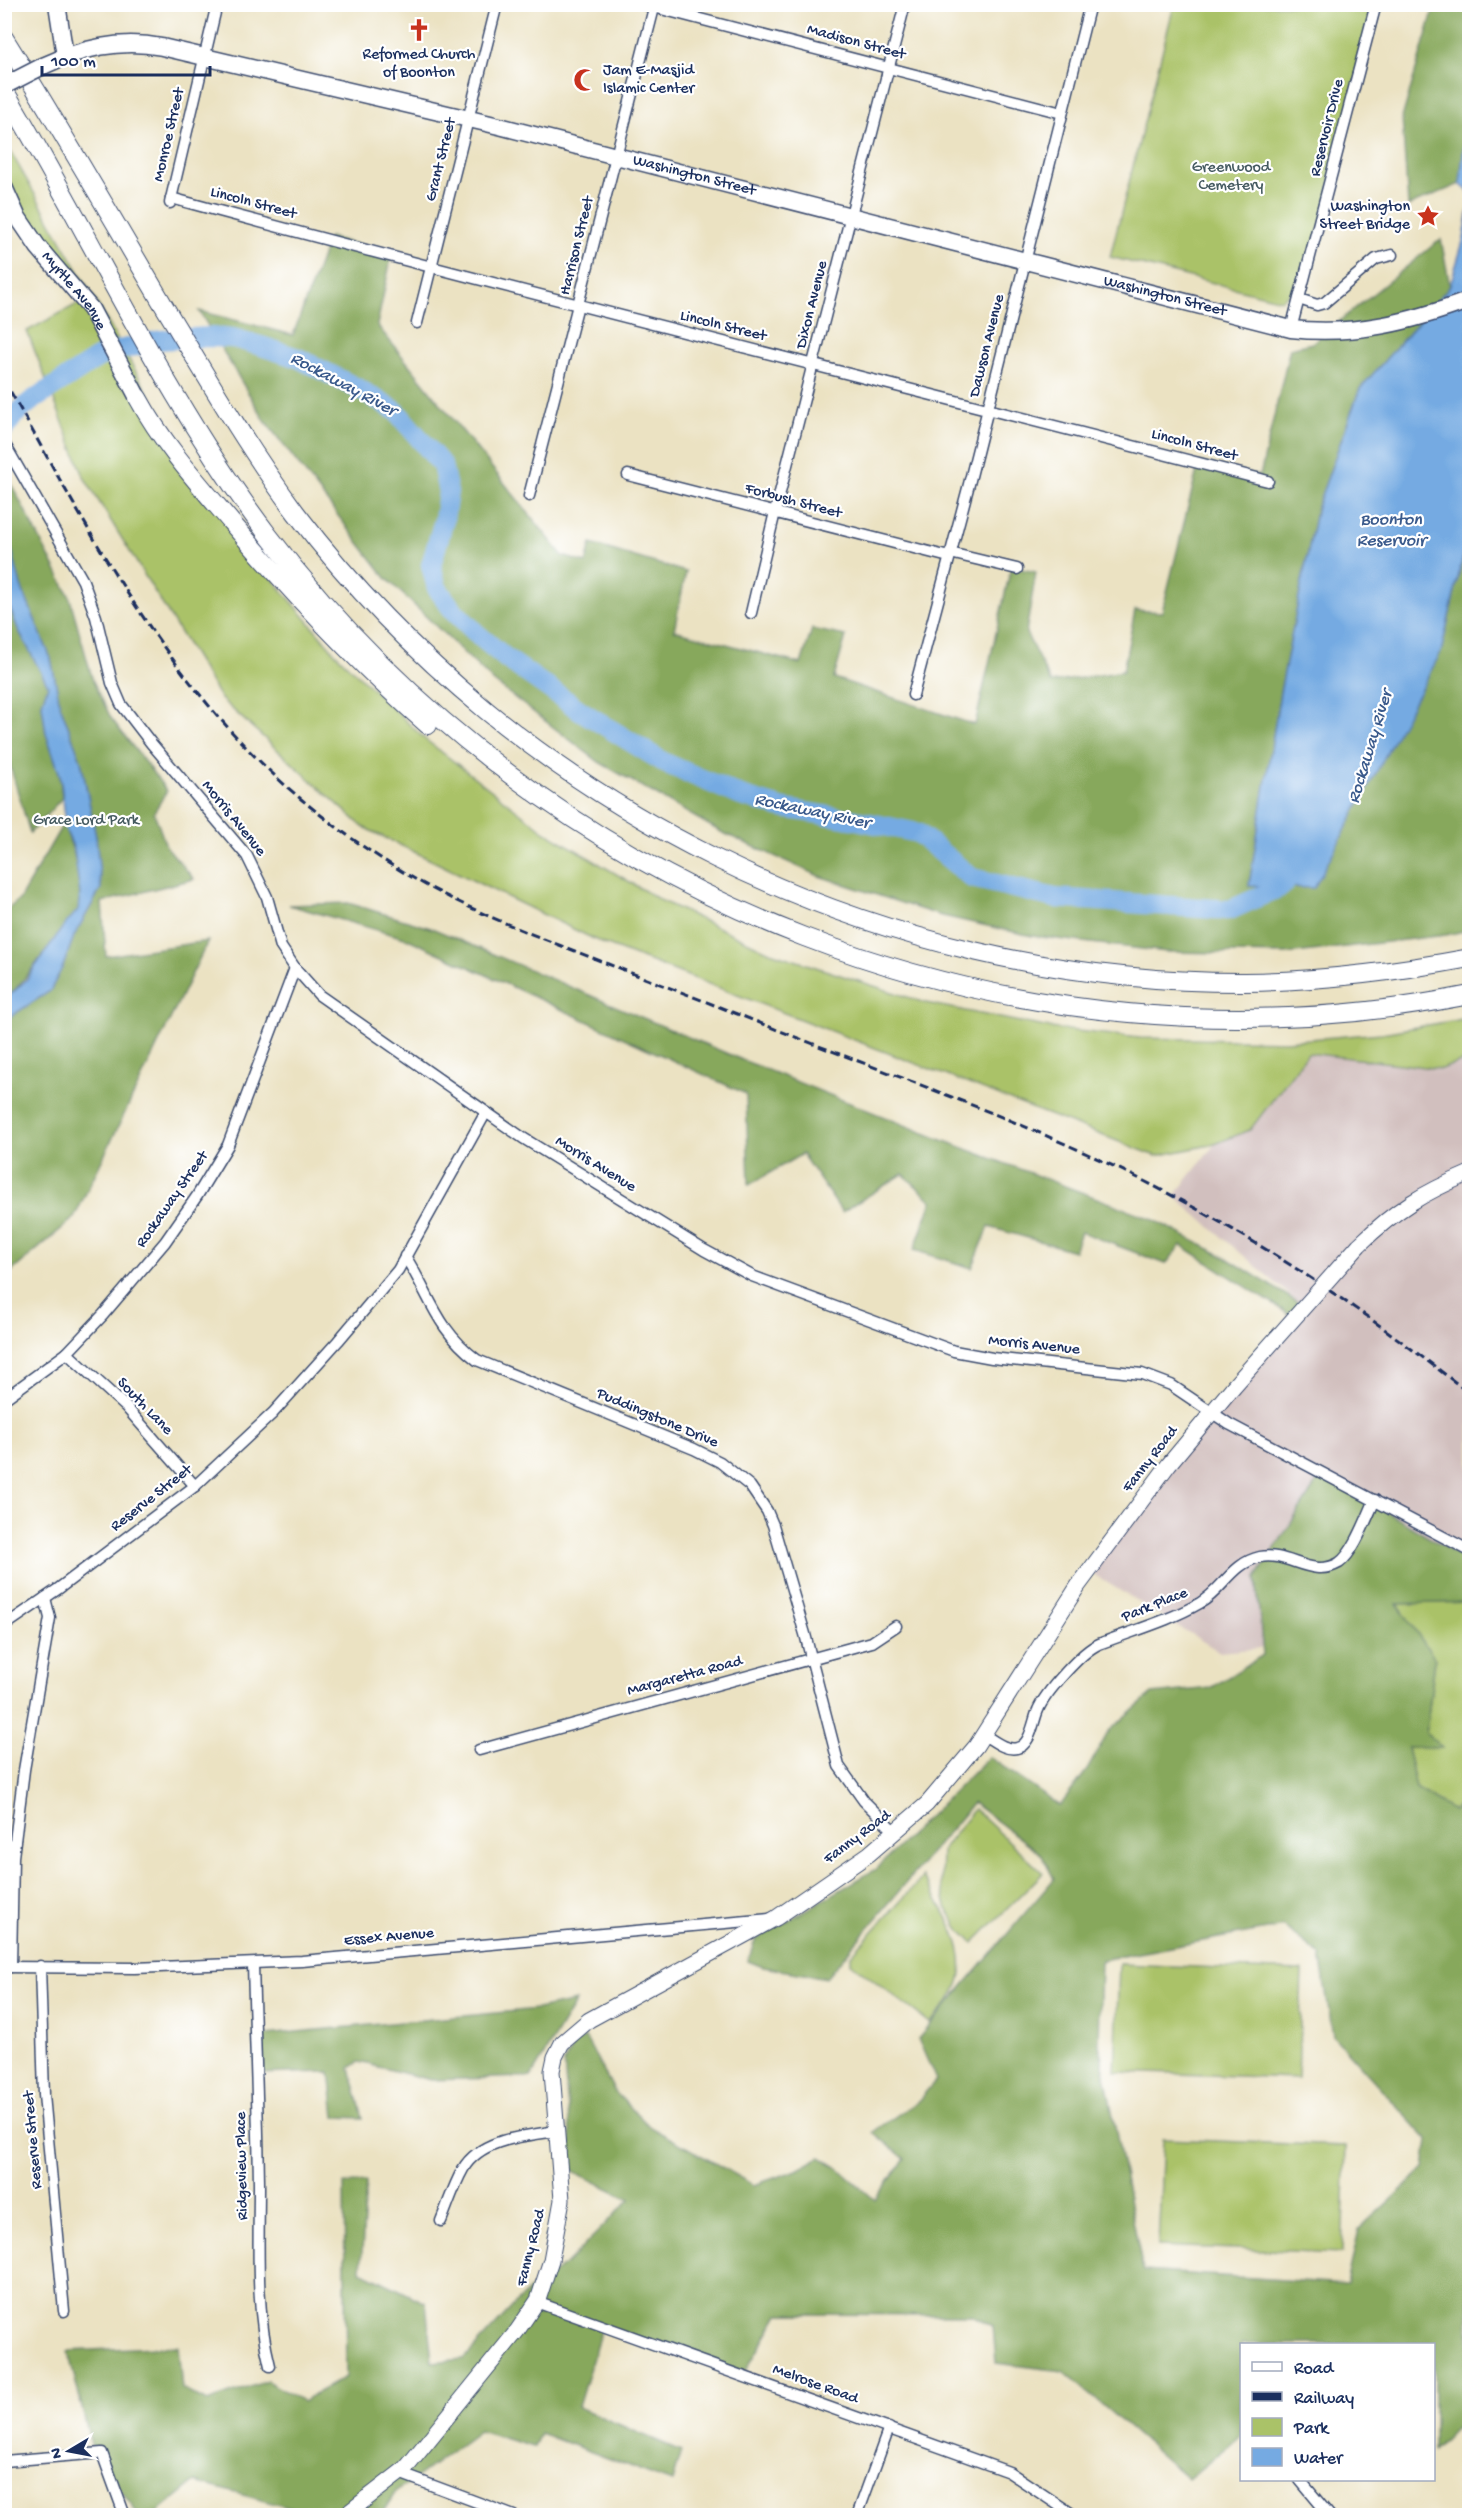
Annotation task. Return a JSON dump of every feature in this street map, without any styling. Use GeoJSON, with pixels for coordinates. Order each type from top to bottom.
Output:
{"type":"FeatureCollection","features":[{"type":"Feature","properties":{"kind":"highway"},"geometry":{"type":"LineString","coordinates":[[4,26],[48,109]]}},
{"type":"Feature","properties":{"kind":"highway"},"geometry":{"type":"LineString","coordinates":[[4,38],[194,356],[251,448],[297,514],[376,608],[434,665],[495,719],[593,790],[664,832],[735,869],[811,901],[887,928],[1005,959],[1085,972],[1166,980],[1289,981],[1369,974],[1470,958]]}},
{"type":"Feature","properties":{"kind":"highway"},"geometry":{"type":"LineString","coordinates":[[4,90],[198,432],[244,502],[295,569],[364,647],[424,706],[488,760],[573,820],[646,864]]}},
{"type":"Feature","properties":{"kind":"highway"},"geometry":{"type":"LineString","coordinates":[[135,392],[163,440],[310,612],[399,700],[465,756],[550,814],[758,919],[837,950],[917,975],[1040,1002],[1123,1013],[1248,1018],[1373,1010],[1470,995]]}},
{"type":"Feature","properties":{"kind":"main road"},"geometry":{"type":"LineString","coordinates":[[57,4],[65,56]]}},
{"type":"Feature","properties":{"kind":"main road","name":"Washington Street"},"geometry":{"type":"LineString","coordinates":[[4,86],[65,56],[97,47],[130,43],[162,46],[616,156],[1292,329],[1357,330],[1393,325],[1427,316],[1470,300]]}},
{"type":"Feature","properties":{"kind":"main road","name":"Myrtle Avenue"},"geometry":{"type":"LineString","coordinates":[[4,187],[17,216],[38,248],[78,293],[100,326],[135,392]]}},
{"type":"Feature","properties":{"kind":"main road","name":"Fanny Road"},"geometry":{"type":"LineString","coordinates":[[344,2516],[406,2468],[517,2331],[536,2302],[551,2260],[562,2200],[552,2072],[555,2056],[567,2037],[598,2015],[807,1898],[896,1833],[927,1804],[953,1776],[984,1735],[1078,1586],[1211,1412],[1359,1245],[1400,1208],[1432,1189],[1470,1173]]}},
{"type":"Feature","properties":{"kind":"street","name":"Monroe Street"},"geometry":{"type":"LineString","coordinates":[[170,200],[218,4]]}},
{"type":"Feature","properties":{"kind":"street","name":"Grant Street"},"geometry":{"type":"LineString","coordinates":[[417,323],[496,4]]}},
{"type":"Feature","properties":{"kind":"street","name":"Madison Street"},"geometry":{"type":"LineString","coordinates":[[642,4],[1062,113]]}},
{"type":"Feature","properties":{"kind":"street","name":"Dixon Avenue"},"geometry":{"type":"LineString","coordinates":[[752,613],[775,512],[905,4]]}},
{"type":"Feature","properties":{"kind":"street","name":"Dawson Avenue"},"geometry":{"type":"LineString","coordinates":[[913,695],[1090,4]]}},
{"type":"Feature","properties":{"kind":"street","name":"Reservoir Drive"},"geometry":{"type":"LineString","coordinates":[[1292,329],[1376,4]]}},
{"type":"Feature","properties":{"kind":"street","name":"Harrison Street"},"geometry":{"type":"LineString","coordinates":[[530,496],[655,6]]}},
{"type":"Feature","properties":{"kind":"street","name":"Lincoln Street"},"geometry":{"type":"LineString","coordinates":[[170,200],[1268,481]]}},
{"type":"Feature","properties":{"kind":"street"},"geometry":{"type":"LineString","coordinates":[[1299,299],[1317,305],[1324,303],[1376,259],[1392,255]]}},
{"type":"Feature","properties":{"kind":"street","name":"Morris Avenue"},"geometry":{"type":"LineString","coordinates":[[4,443],[83,581],[96,617],[111,683],[121,704],[246,856],[267,897],[281,947],[295,968],[319,995],[485,1114],[704,1250],[752,1276],[954,1351],[992,1358],[1121,1371],[1157,1378],[1229,1424],[1470,1551]]}},
{"type":"Feature","properties":{"kind":"street","name":"Forbush Street"},"geometry":{"type":"LineString","coordinates":[[628,475],[950,555],[1017,569]]}},
{"type":"Feature","properties":{"kind":"street","name":"Rockaway Street"},"geometry":{"type":"LineString","coordinates":[[4,1399],[67,1353],[165,1242],[228,1145],[295,968]]}},
{"type":"Feature","properties":{"kind":"street","name":"Reserve Street"},"geometry":{"type":"LineString","coordinates":[[4,1626],[195,1486],[273,1413],[398,1270],[485,1114]]}},
{"type":"Feature","properties":{"kind":"street","name":"Puddingstone Drive"},"geometry":{"type":"LineString","coordinates":[[405,1256],[444,1329],[453,1341],[477,1360],[694,1449],[733,1470],[750,1486],[773,1525],[812,1659],[839,1766],[864,1801],[896,1833]]}},
{"type":"Feature","properties":{"kind":"street","name":"South Lane"},"geometry":{"type":"LineString","coordinates":[[67,1353],[126,1407],[195,1486]]}},
{"type":"Feature","properties":{"kind":"street","name":"Park Place"},"geometry":{"type":"LineString","coordinates":[[984,1735],[1009,1748],[1021,1746],[1029,1736],[1044,1699],[1088,1650],[1200,1604],[1242,1563],[1262,1556],[1280,1558],[1314,1569],[1339,1562],[1349,1552],[1375,1500]]}},
{"type":"Feature","properties":{"kind":"street"},"geometry":{"type":"LineString","coordinates":[[8,1967],[13,1857],[24,1770],[50,1618],[45,1598]]}},
{"type":"Feature","properties":{"kind":"street","name":"Margaretta Road"},"geometry":{"type":"LineString","coordinates":[[479,1750],[872,1642],[896,1626]]}},
{"type":"Feature","properties":{"kind":"street","name":"Essex Avenue"},"geometry":{"type":"LineString","coordinates":[[8,1967],[135,1968],[252,1964],[774,1918]]}},
{"type":"Feature","properties":{"kind":"street","name":"Ridgeview Place"},"geometry":{"type":"LineString","coordinates":[[252,1964],[262,2337],[270,2366]]}},
{"type":"Feature","properties":{"kind":"street","name":"Reserve Street"},"geometry":{"type":"LineString","coordinates":[[40,1966],[44,2095],[64,2312]]}},
{"type":"Feature","properties":{"kind":"street"},"geometry":{"type":"LineString","coordinates":[[441,2222],[464,2167],[482,2150],[501,2141],[557,2131]]}},
{"type":"Feature","properties":{"kind":"street","name":"Melrose Road"},"geometry":{"type":"LineString","coordinates":[[536,2302],[1009,2472],[1075,2516]]}},
{"type":"Feature","properties":{"kind":"street"},"geometry":{"type":"LineString","coordinates":[[857,2516],[889,2428]]}},
{"type":"Feature","properties":{"kind":"street"},"geometry":{"type":"LineString","coordinates":[[4,2461],[102,2453],[125,2516]]}},
{"type":"Feature","properties":{"kind":"street"},"geometry":{"type":"LineString","coordinates":[[399,2474],[514,2516]]}},
{"type":"Feature","properties":{"kind":"street"},"geometry":{"type":"LineString","coordinates":[[1301,2481],[1330,2516]]}},
{"type":"Feature","properties":{"kind":"shaded area"},"geometry":{"type":"Polygon","coordinates":[[[1308,1053],[1441,1069],[1469,1059],[1469,1562],[1323,1473],[1256,1578],[1262,1648],[1220,1652],[1088,1571],[1299,1303],[1174,1196],[1215,1144],[1250,1130],[1308,1053]]]}},
{"type":"Feature","properties":{"kind":"green space","name":"Greenwood Cemetery"},"geometry":{"type":"Polygon","coordinates":[[[1174,5],[1375,5],[1307,280],[1281,300],[1110,257],[1174,5]]]}},
{"type":"Feature","properties":{"kind":"green space"},"geometry":{"type":"Polygon","coordinates":[[[1435,5],[1469,5],[1469,95],[1460,184],[1408,206],[1402,118],[1435,5]]]}},
{"type":"Feature","properties":{"kind":"green space"},"geometry":{"type":"Polygon","coordinates":[[[4,140],[192,470],[245,546],[335,653],[426,740],[544,831],[660,900],[770,952],[926,1003],[1050,1028],[1140,1038],[1286,1041],[1382,1033],[1469,1018],[1469,1059],[1441,1069],[1308,1053],[1250,1130],[1215,1144],[1156,1156],[602,943],[363,827],[221,699],[85,479],[27,331],[85,300],[16,210],[5,165],[4,140]]]}},
{"type":"Feature","properties":{"kind":"green space"},"geometry":{"type":"Polygon","coordinates":[[[329,237],[392,254],[377,325],[563,556],[586,563],[591,544],[686,572],[674,630],[801,664],[812,629],[846,636],[834,678],[975,725],[1011,567],[1036,572],[1026,633],[1051,683],[1123,671],[1135,610],[1162,612],[1199,462],[1260,476],[1290,348],[1312,343],[1441,239],[1450,286],[1360,389],[1317,507],[1280,693],[1249,886],[1441,652],[1469,530],[1469,930],[1446,935],[1287,954],[1167,952],[1032,936],[938,915],[819,876],[721,832],[599,762],[494,682],[386,578],[265,421],[199,311],[293,335],[329,237]]]}},
{"type":"Feature","properties":{"kind":"green space","name":"Grace Lord Park"},"geometry":{"type":"Polygon","coordinates":[[[4,470],[69,595],[93,681],[111,718],[167,791],[154,812],[166,846],[194,879],[102,902],[106,956],[208,941],[74,1218],[5,1277],[5,1020],[50,991],[63,966],[74,936],[101,888],[96,837],[81,761],[60,705],[51,659],[21,586],[5,524],[4,470]]]}},
{"type":"Feature","properties":{"kind":"green space"},"geometry":{"type":"Polygon","coordinates":[[[4,595],[18,629],[48,685],[42,704],[46,733],[60,775],[62,798],[30,833],[5,749],[4,595]]]}},
{"type":"Feature","properties":{"kind":"green space"},"geometry":{"type":"Polygon","coordinates":[[[63,824],[80,879],[78,910],[5,1000],[5,911],[19,900],[63,824]]]}},
{"type":"Feature","properties":{"kind":"green space"},"geometry":{"type":"Polygon","coordinates":[[[348,903],[434,929],[740,1059],[937,1138],[1150,1218],[1225,1257],[1299,1303],[1290,1315],[1181,1245],[1166,1264],[1081,1232],[1074,1251],[989,1227],[972,1268],[914,1250],[932,1201],[903,1174],[842,1212],[802,1154],[749,1185],[746,1094],[408,939],[289,905],[348,903]]]}},
{"type":"Feature","properties":{"kind":"green space"},"geometry":{"type":"Polygon","coordinates":[[[1323,1473],[1469,1562],[1469,1602],[1397,1604],[1435,1659],[1426,1733],[1442,1748],[1407,1747],[1416,1788],[1453,1811],[1469,1795],[1469,2438],[1455,2428],[1435,2449],[1435,2343],[1240,2343],[1240,2437],[1188,2479],[1063,2371],[996,2363],[993,2326],[972,2315],[779,2314],[744,2374],[602,2327],[578,2407],[681,2451],[672,2482],[540,2433],[534,2447],[479,2431],[395,2493],[381,2515],[316,2515],[195,2482],[154,2515],[138,2515],[92,2449],[68,2351],[178,2346],[182,2389],[207,2402],[267,2381],[302,2401],[346,2377],[344,2184],[366,2182],[361,2271],[426,2303],[432,2362],[464,2359],[527,2291],[565,2265],[630,2199],[573,2171],[564,2063],[573,2045],[585,2037],[615,2092],[650,2127],[754,2185],[797,2170],[820,2157],[840,2169],[875,2200],[905,2159],[873,2132],[919,2100],[936,2080],[918,2039],[1054,1879],[1041,1854],[973,1803],[826,1978],[763,1967],[748,1961],[755,1940],[876,1869],[989,1757],[1060,1806],[1087,1770],[1109,1731],[1152,1694],[1211,1688],[1263,1655],[1256,1578],[1323,1473]],[[1283,1926],[1101,1960],[1099,2044],[1143,2271],[1347,2284],[1359,2229],[1424,2169],[1428,2140],[1333,2036],[1320,1955],[1283,1926]]]}},
{"type":"Feature","properties":{"kind":"green space"},"geometry":{"type":"Polygon","coordinates":[[[1469,1602],[1469,1795],[1453,1811],[1416,1789],[1407,1747],[1440,1748],[1426,1733],[1435,1660],[1397,1604],[1469,1602]]]}},
{"type":"Feature","properties":{"kind":"green space"},"geometry":{"type":"Polygon","coordinates":[[[974,1809],[1043,1873],[973,1943],[958,1928],[946,1907],[941,1884],[942,1850],[974,1809]]]}},
{"type":"Feature","properties":{"kind":"green space"},"geometry":{"type":"Polygon","coordinates":[[[923,1877],[953,1928],[961,1957],[958,1985],[930,2023],[851,1963],[851,1955],[923,1877]]]}},
{"type":"Feature","properties":{"kind":"green space"},"geometry":{"type":"Polygon","coordinates":[[[1119,1964],[1302,1971],[1298,2078],[1115,2072],[1119,1964]]]}},
{"type":"Feature","properties":{"kind":"green space"},"geometry":{"type":"Polygon","coordinates":[[[576,2001],[531,2077],[431,2080],[359,2062],[350,2068],[363,2118],[335,2117],[330,2072],[255,2074],[255,2036],[537,2009],[576,2001]]]}},
{"type":"Feature","properties":{"kind":"green space"},"geometry":{"type":"Polygon","coordinates":[[[1163,2139],[1346,2146],[1342,2253],[1158,2246],[1163,2139]]]}},
{"type":"Feature","properties":{"kind":"water"},"geometry":{"type":"Polygon","coordinates":[[[1469,95],[1469,192],[1460,184],[1469,95]]]}},
{"type":"Feature","properties":{"kind":"water","name":"Boonton Reservoir"},"geometry":{"type":"Polygon","coordinates":[[[1469,208],[1469,530],[1441,652],[1314,888],[1249,886],[1280,693],[1317,507],[1360,389],[1450,286],[1464,238],[1469,208]]]}},
{"type":"Feature","properties":{"kind":"water"},"geometry":{"type":"Polygon","coordinates":[[[5,524],[21,586],[51,659],[60,705],[81,761],[96,837],[101,888],[74,936],[63,966],[50,991],[5,1020],[5,1000],[26,980],[63,927],[78,910],[80,894],[74,849],[63,824],[65,816],[60,775],[46,733],[42,704],[48,685],[18,629],[5,595],[5,524]]]}},
{"type":"Feature","properties":{"kind":"waterway","name":"Rockaway River"},"geometry":{"type":"LineString","coordinates":[[4,429],[13,417],[30,402],[99,357],[119,350],[161,340],[233,338],[298,358],[361,390],[396,411],[442,465],[448,492],[444,520],[431,565],[437,588],[452,609],[507,659],[581,711],[665,763],[741,796],[781,808],[918,833],[972,878],[1055,898],[1230,910],[1281,887],[1298,868]]}},
{"type":"Feature","properties":{"kind":"railway"},"geometry":{"type":"LineString","coordinates":[[4,380],[100,549],[171,656],[210,707],[253,755],[301,799],[358,843],[420,882],[499,920],[965,1102],[1057,1140],[1146,1182],[1231,1229],[1313,1280],[1393,1335],[1470,1394]]}},
{"type":"Feature","properties":{"kind":"place","name":"Reformed Church of Boonton"},"geometry":{"type":"Point","coordinates":[419,30]}},
{"type":"Feature","properties":{"kind":"place","name":"Jam E-Masjid Islamic Center"},"geometry":{"type":"Point","coordinates":[585,80]}},
{"type":"Feature","properties":{"kind":"place","name":"Washington Street Bridge"},"geometry":{"type":"Point","coordinates":[1428,216]}}]}
